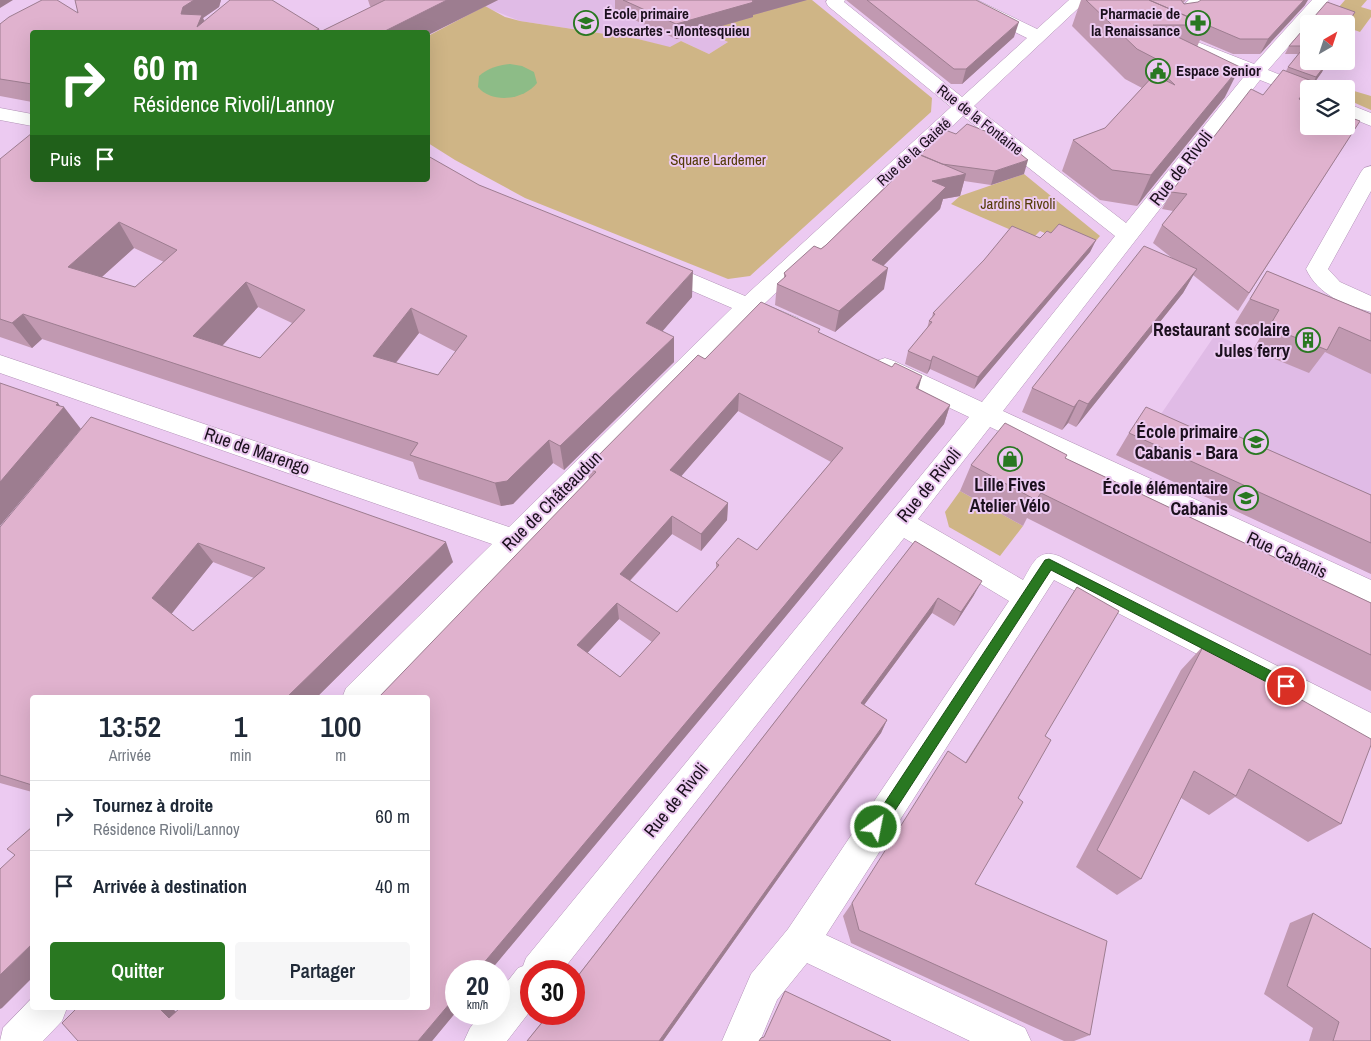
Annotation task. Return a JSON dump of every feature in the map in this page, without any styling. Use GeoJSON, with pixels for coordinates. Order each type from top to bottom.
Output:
{"type":"FeatureCollection","features":[{"type":"Feature","properties":{"kind":"street"},"geometry":{"type":"LineString","coordinates":[[964,0],[1039,37]]}},
{"type":"Feature","properties":{"kind":"street"},"geometry":{"type":"LineString","coordinates":[[1184,13],[1199,0]]}},
{"type":"Feature","properties":{"kind":"street","name":"Rue de Rivoli"},"geometry":{"type":"LineString","coordinates":[[548,960],[986,414],[1257,72],[1321,0]]}},
{"type":"Feature","properties":{"kind":"street","name":"Rue de la Fontaine"},"geometry":{"type":"LineString","coordinates":[[835,1],[962,107],[1128,235]]}},
{"type":"Feature","properties":{"kind":"street","name":"Rue de la Gaieté"},"geometry":{"type":"LineString","coordinates":[[750,305],[778,276],[1039,37],[1089,1]]}},
{"type":"Feature","properties":{"kind":"street"},"geometry":{"type":"LineString","coordinates":[[1170,36],[1300,89]]}},
{"type":"Feature","properties":{"kind":"street"},"geometry":{"type":"LineString","coordinates":[[1355,113],[1371,120]]}},
{"type":"Feature","properties":{"kind":"street"},"geometry":{"type":"LineString","coordinates":[[0,114],[30,120]]}},
{"type":"Feature","properties":{"kind":"street"},"geometry":{"type":"LineString","coordinates":[[1371,172],[1317,269],[1325,282],[1337,290],[1371,304]]}},
{"type":"Feature","properties":{"kind":"street"},"geometry":{"type":"LineString","coordinates":[[642,261],[750,305],[812,334]]}},
{"type":"Feature","properties":{"kind":"street","name":"Rue de Châteaudun"},"geometry":{"type":"LineString","coordinates":[[360,695],[750,305]]}},
{"type":"Feature","properties":{"kind":"street","name":"Rue Cabanis"},"geometry":{"type":"LineString","coordinates":[[865,358],[1371,594]]}},
{"type":"Feature","properties":{"kind":"street","name":"Rue de Marengo"},"geometry":{"type":"LineString","coordinates":[[0,364],[112,413],[513,540]]}},
{"type":"Feature","properties":{"kind":"street"},"geometry":{"type":"LineString","coordinates":[[899,521],[1027,597]]}},
{"type":"Feature","properties":{"kind":"street"},"geometry":{"type":"LineString","coordinates":[[741,1041],[764,987],[802,942],[1049,564],[1371,729]]}},
{"type":"Feature","properties":{"kind":"street"},"geometry":{"type":"LineString","coordinates":[[802,942],[1012,1041]]}},
{"type":"Feature","properties":{"kind":"street"},"geometry":{"type":"LineString","coordinates":[[483,1041],[520,995]]}},
{"type":"Feature","properties":{"kind":"street"},"geometry":{"type":"LineString","coordinates":[[16,1041],[47,1010]]}},
{"type":"Feature","properties":{"kind":"shaded area","name":"École primaire Descartes - Montesquieu"},"geometry":{"type":"Polygon","coordinates":[[[467,0],[677,0],[687,23],[728,42],[709,54],[681,41],[670,48],[638,39],[520,21],[467,0]]]}},
{"type":"Feature","properties":{"kind":"shaded area"},"geometry":{"type":"Polygon","coordinates":[[[510,64],[522,66],[534,72],[537,83],[524,93],[508,98],[491,96],[478,87],[479,76],[482,73],[493,67],[510,64]]]}},
{"type":"Feature","properties":{"kind":"shaded area","name":"École primaire Cabanis - Bara"},"geometry":{"type":"Polygon","coordinates":[[[1278,306],[1371,346],[1371,574],[1116,455],[1126,439],[1146,436],[1215,335],[1253,350],[1278,306]]]}},
{"type":"Feature","properties":{"kind":"green space","name":"Square Lardemer"},"geometry":{"type":"Polygon","coordinates":[[[778,0],[812,0],[932,98],[931,112],[750,276],[728,279],[525,198],[430,144],[430,35],[485,6],[505,17],[520,21],[638,39],[670,47],[681,41],[709,54],[728,42],[697,28],[778,0]]]}},
{"type":"Feature","properties":{"kind":"green space"},"geometry":{"type":"Polygon","coordinates":[[[1345,0],[1367,0],[1361,7],[1371,10],[1371,17],[1360,32],[1355,30],[1355,15],[1333,14],[1345,0]]]}},
{"type":"Feature","properties":{"kind":"green space"},"geometry":{"type":"Polygon","coordinates":[[[1355,91],[1371,96],[1371,110],[1355,103],[1355,91]]]}},
{"type":"Feature","properties":{"kind":"green space","name":"Jardins Rivoli"},"geometry":{"type":"Polygon","coordinates":[[[1024,174],[1100,236],[1087,251],[1040,231],[1032,239],[951,204],[960,196],[1024,174]]]}},
{"type":"Feature","properties":{"kind":"green space"},"geometry":{"type":"Polygon","coordinates":[[[960,491],[1023,526],[1000,556],[949,527],[945,512],[960,491]]]}},
{"type":"Feature","properties":{"kind":"building"},"geometry":{"type":"Polygon","coordinates":[[[42,0],[57,0],[78,13],[75,0],[194,0],[183,7],[181,14],[202,15],[197,27],[230,0],[272,0],[319,29],[30,30],[30,84],[0,79],[0,24],[9,17],[42,0]]]}},
{"type":"Feature","properties":{"kind":"building"},"geometry":{"type":"Polygon","coordinates":[[[385,0],[447,0],[387,30],[324,30],[385,0]]]}},
{"type":"Feature","properties":{"kind":"building"},"geometry":{"type":"Polygon","coordinates":[[[623,0],[754,0],[752,1],[754,2],[676,24],[623,0]]]}},
{"type":"Feature","properties":{"kind":"building"},"geometry":{"type":"Polygon","coordinates":[[[867,0],[976,0],[1019,22],[966,69],[954,69],[867,0]]]}},
{"type":"Feature","properties":{"kind":"building"},"geometry":{"type":"Polygon","coordinates":[[[1086,0],[1149,0],[1207,25],[1153,25],[1240,67],[1151,175],[1112,170],[1073,140],[1105,128],[1154,75],[1175,85],[1158,69],[1164,63],[1137,49],[1086,0]]]}},
{"type":"Feature","properties":{"kind":"building"},"geometry":{"type":"Polygon","coordinates":[[[1149,0],[1181,0],[1184,4],[1201,0],[1304,0],[1268,39],[1240,39],[1149,0]]]}},
{"type":"Feature","properties":{"kind":"building"},"geometry":{"type":"Polygon","coordinates":[[[1327,2],[1355,12],[1353,15],[1316,15],[1327,2]]]}},
{"type":"Feature","properties":{"kind":"building"},"geometry":{"type":"Polygon","coordinates":[[[1300,33],[1300,46],[1289,46],[1300,33]]]}},
{"type":"Feature","properties":{"kind":"building"},"geometry":{"type":"Polygon","coordinates":[[[1300,52],[1300,70],[1322,70],[1316,77],[1288,67],[1300,52]]]}},
{"type":"Feature","properties":{"kind":"building"},"geometry":{"type":"Polygon","coordinates":[[[1283,70],[1309,80],[1300,80],[1300,135],[1351,135],[1249,293],[1162,225],[1187,194],[1171,192],[1251,89],[1263,95],[1283,70]]]}},
{"type":"Feature","properties":{"kind":"building"},"geometry":{"type":"Polygon","coordinates":[[[1355,119],[1360,121],[1355,129],[1355,119]]]}},
{"type":"Feature","properties":{"kind":"building"},"geometry":{"type":"Polygon","coordinates":[[[967,124],[998,136],[1028,160],[995,171],[942,164],[920,155],[945,130],[956,134],[967,124]]]}},
{"type":"Feature","properties":{"kind":"building"},"geometry":{"type":"Polygon","coordinates":[[[30,135],[30,182],[430,182],[430,157],[479,185],[693,271],[646,323],[674,337],[560,446],[549,440],[507,481],[495,483],[410,455],[418,443],[23,314],[12,323],[0,319],[0,159],[30,135]],[[119,222],[68,267],[135,287],[177,250],[119,222]],[[246,282],[193,336],[260,358],[305,310],[246,282]],[[411,308],[373,356],[438,375],[467,336],[411,308]]]}},
{"type":"Feature","properties":{"kind":"building"},"geometry":{"type":"Polygon","coordinates":[[[914,152],[966,174],[932,181],[946,187],[872,260],[888,268],[839,311],[777,284],[786,276],[784,273],[814,246],[821,249],[826,245],[896,177],[890,174],[914,152]]]}},
{"type":"Feature","properties":{"kind":"building"},"geometry":{"type":"Polygon","coordinates":[[[1059,224],[1096,240],[978,377],[933,356],[931,361],[908,351],[932,322],[929,321],[935,314],[933,313],[984,260],[1012,226],[1040,238],[1047,231],[1051,233],[1059,224]]]}},
{"type":"Feature","properties":{"kind":"building"},"geometry":{"type":"Polygon","coordinates":[[[1144,246],[1197,269],[1088,404],[1079,400],[1074,407],[1032,388],[1144,246]]]}},
{"type":"Feature","properties":{"kind":"building"},"geometry":{"type":"Polygon","coordinates":[[[1267,271],[1371,314],[1371,341],[1339,327],[1327,350],[1269,327],[1279,310],[1250,299],[1267,271]]]}},
{"type":"Feature","properties":{"kind":"building"},"geometry":{"type":"Polygon","coordinates":[[[761,302],[820,329],[818,332],[892,367],[895,363],[922,376],[916,388],[950,405],[486,960],[445,960],[445,1009],[418,1041],[78,1041],[62,1023],[75,1010],[161,1010],[169,1018],[178,1010],[430,1010],[430,695],[381,695],[596,472],[587,467],[698,355],[705,359],[761,302]],[[739,393],[670,470],[728,503],[701,534],[672,516],[620,574],[677,612],[719,565],[716,563],[738,538],[757,550],[843,448],[739,393]],[[617,603],[577,645],[620,677],[660,633],[617,603]]]}},
{"type":"Feature","properties":{"kind":"building"},"geometry":{"type":"Polygon","coordinates":[[[0,383],[58,403],[56,405],[64,407],[0,482],[0,383]]]}},
{"type":"Feature","properties":{"kind":"building"},"geometry":{"type":"Polygon","coordinates":[[[1146,407],[1202,432],[1205,428],[1214,432],[1217,427],[1371,495],[1371,543],[1129,433],[1146,407]]]}},
{"type":"Feature","properties":{"kind":"building"},"geometry":{"type":"Polygon","coordinates":[[[91,417],[446,542],[289,695],[30,695],[30,784],[0,775],[0,527],[91,417]],[[198,543],[152,598],[193,631],[265,568],[198,543]]]}},
{"type":"Feature","properties":{"kind":"building"},"geometry":{"type":"Polygon","coordinates":[[[1005,423],[1067,455],[1065,458],[1371,603],[1371,655],[1041,493],[1036,500],[971,465],[1005,423]]]}},
{"type":"Feature","properties":{"kind":"building"},"geometry":{"type":"Polygon","coordinates":[[[915,541],[982,581],[961,612],[938,598],[861,703],[887,720],[659,1041],[527,1041],[540,1025],[585,1025],[585,967],[915,541]]]}},
{"type":"Feature","properties":{"kind":"building"},"geometry":{"type":"Polygon","coordinates":[[[1077,587],[1119,611],[1045,736],[1051,740],[1018,798],[1023,802],[975,884],[1107,941],[1090,1035],[859,930],[852,903],[948,751],[966,763],[1077,587]]]}},
{"type":"Feature","properties":{"kind":"building"},"geometry":{"type":"Polygon","coordinates":[[[1204,645],[1371,739],[1371,745],[1341,824],[1249,769],[1236,796],[1194,771],[1141,879],[1097,850],[1204,645]]]}},
{"type":"Feature","properties":{"kind":"building"},"geometry":{"type":"Polygon","coordinates":[[[30,829],[30,946],[0,975],[0,869],[15,855],[7,849],[30,829]]]}},
{"type":"Feature","properties":{"kind":"building"},"geometry":{"type":"Polygon","coordinates":[[[1313,913],[1371,949],[1371,1041],[1333,1041],[1339,1022],[1287,986],[1313,913]]]}},
{"type":"Feature","properties":{"kind":"building"},"geometry":{"type":"Polygon","coordinates":[[[785,991],[891,1041],[759,1041],[764,1037],[785,991]]]}},
{"type":"Feature","properties":{"kind":"place","name":"École primaire Descartes - Montesquieu"},"geometry":{"type":"Point","coordinates":[586,23]}},
{"type":"Feature","properties":{"kind":"place","name":"Pharmacie de la Renaissance"},"geometry":{"type":"Point","coordinates":[1198,23]}},
{"type":"Feature","properties":{"kind":"place","name":"Espace Senior"},"geometry":{"type":"Point","coordinates":[1158,71]}},
{"type":"Feature","properties":{"kind":"place","name":"Restaurant scolaire Jules ferry"},"geometry":{"type":"Point","coordinates":[1308,340]}},
{"type":"Feature","properties":{"kind":"place","name":"École primaire Cabanis - Bara"},"geometry":{"type":"Point","coordinates":[1256,442]}},
{"type":"Feature","properties":{"kind":"place","name":"Lille Fives Atelier Vélo"},"geometry":{"type":"Point","coordinates":[1010,459]}},
{"type":"Feature","properties":{"kind":"place","name":"École élémentaire Cabanis"},"geometry":{"type":"Point","coordinates":[1246,498]}},
{"type":"Feature","properties":{"kind":"route"},"geometry":{"type":"LineString","coordinates":[[876,827],[1049,564],[1286,686]]}}]}
